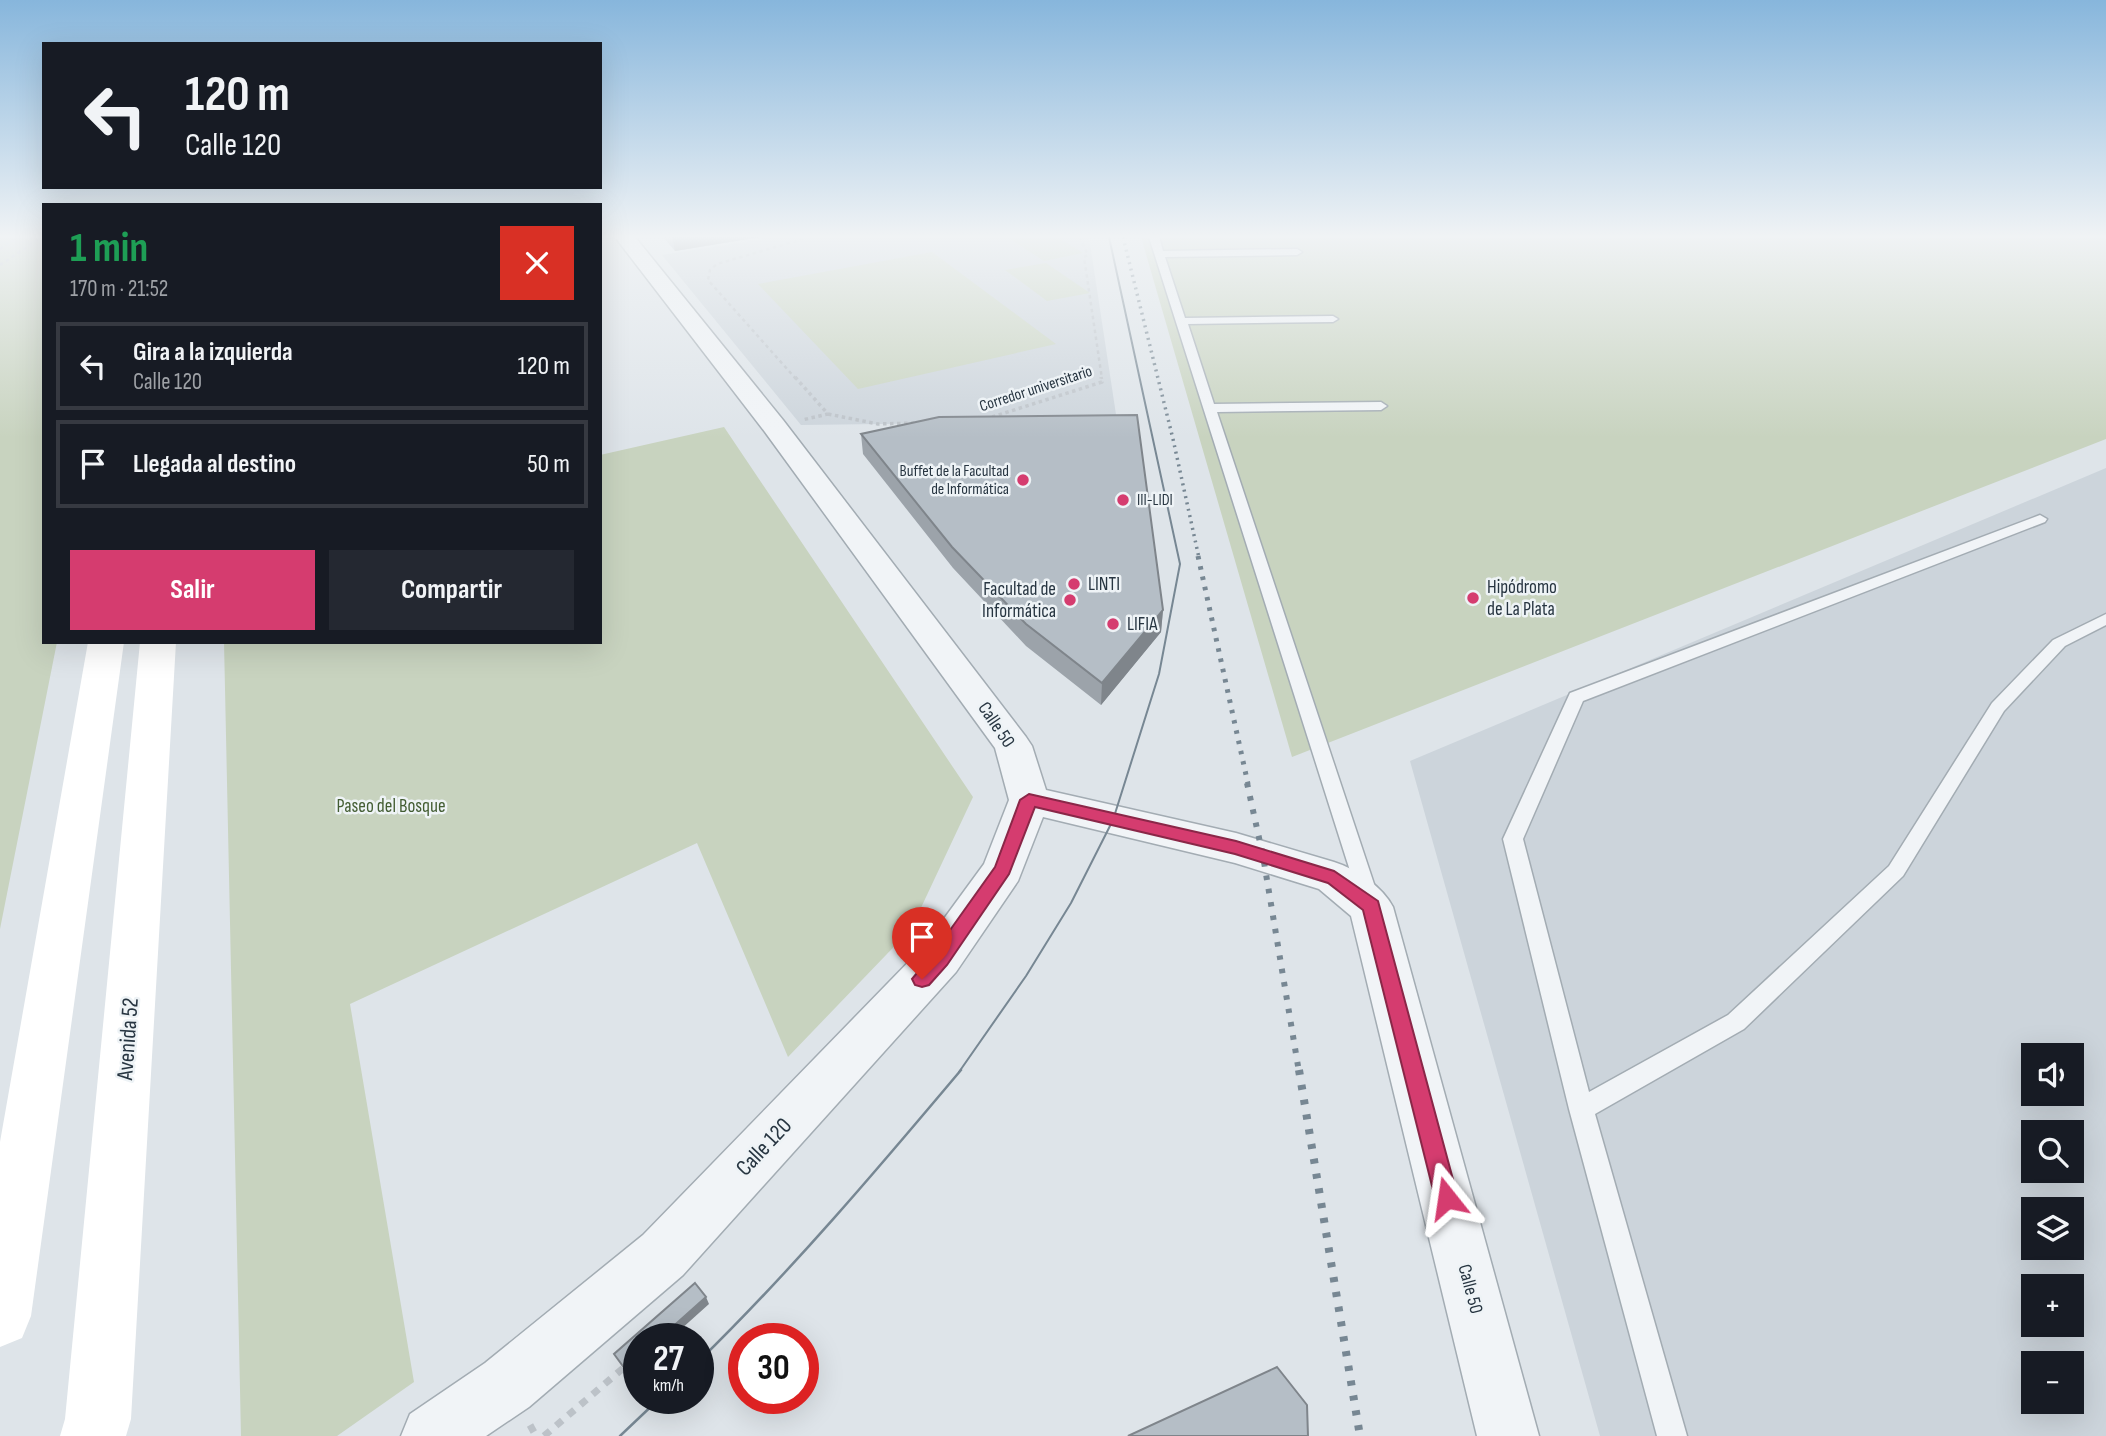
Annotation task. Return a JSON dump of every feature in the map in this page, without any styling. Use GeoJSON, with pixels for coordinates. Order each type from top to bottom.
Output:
{"type":"FeatureCollection","features":[{"type":"Feature","properties":{"kind":"main road"},"geometry":{"type":"LineString","coordinates":[[0,1316],[106,644]]}},
{"type":"Feature","properties":{"kind":"main road","name":"Avenida 52"},"geometry":{"type":"LineString","coordinates":[[93,1436],[98,1419],[158,644]]}},
{"type":"Feature","properties":{"kind":"street","name":"Calle 50"},"geometry":{"type":"LineString","coordinates":[[678,304],[774,426],[1013,746],[1029,800]]}},
{"type":"Feature","properties":{"kind":"street"},"geometry":{"type":"LineString","coordinates":[[1029,800],[1236,848],[1334,878],[1371,907]]}},
{"type":"Feature","properties":{"kind":"street","name":"Calle 120"},"geometry":{"type":"LineString","coordinates":[[432,1436],[507,1385],[663,1255],[835,1072],[940,959],[1003,870],[1029,800]]}},
{"type":"Feature","properties":{"kind":"street","name":"Calle 50"},"geometry":{"type":"LineString","coordinates":[[1371,907],[1508,1436]]}},
{"type":"Feature","properties":{"kind":"lane"},"geometry":{"type":"LineString","coordinates":[[1175,304],[1371,907]]}},
{"type":"Feature","properties":{"kind":"lane"},"geometry":{"type":"LineString","coordinates":[[1181,321],[1333,319]]}},
{"type":"Feature","properties":{"kind":"lane"},"geometry":{"type":"LineString","coordinates":[[1209,408],[1381,406]]}},
{"type":"Feature","properties":{"kind":"lane"},"geometry":{"type":"LineString","coordinates":[[1672,1436],[1581,1109],[1513,839],[1576,697],[2040,519]]}},
{"type":"Feature","properties":{"kind":"lane"},"geometry":{"type":"LineString","coordinates":[[1581,1109],[1736,1023],[1896,871],[1998,707],[2059,643],[2106,619]]}},
{"type":"Feature","properties":{"kind":"path"},"geometry":{"type":"LineString","coordinates":[[730,304],[828,414]]}},
{"type":"Feature","properties":{"kind":"path","name":"Corredor universitario"},"geometry":{"type":"LineString","coordinates":[[980,421],[1102,382],[1091,304]]}},
{"type":"Feature","properties":{"kind":"path"},"geometry":{"type":"LineString","coordinates":[[774,426],[828,414],[878,424],[916,423]]}},
{"type":"Feature","properties":{"kind":"path"},"geometry":{"type":"LineString","coordinates":[[544,1436],[623,1369]]}},
{"type":"Feature","properties":{"kind":"shaded area"},"geometry":{"type":"Polygon","coordinates":[[[702,304],[1099,304],[1117,421],[801,425],[702,304]]]}},
{"type":"Feature","properties":{"kind":"shaded area"},"geometry":{"type":"Polygon","coordinates":[[[2106,468],[2106,1436],[1600,1436],[1410,761],[2106,468]]]}},
{"type":"Feature","properties":{"kind":"green space"},"geometry":{"type":"Polygon","coordinates":[[[0,304],[42,304],[42,644],[57,644],[0,929],[0,304]]]}},
{"type":"Feature","properties":{"kind":"green space"},"geometry":{"type":"Polygon","coordinates":[[[777,304],[1002,304],[1056,344],[858,389],[777,304]]]}},
{"type":"Feature","properties":{"kind":"green space","name":"Hipódromo de La Plata"},"geometry":{"type":"Polygon","coordinates":[[[1160,304],[2106,304],[2106,439],[1292,757],[1160,304]]]}},
{"type":"Feature","properties":{"kind":"green space","name":"Paseo del Bosque"},"geometry":{"type":"Polygon","coordinates":[[[724,427],[973,797],[911,929],[788,1057],[697,843],[350,1004],[414,1382],[337,1436],[241,1436],[224,644],[602,644],[602,455],[724,427]]]}},
{"type":"Feature","properties":{"kind":"building","name":"Facultad de Informática"},"geometry":{"type":"Polygon","coordinates":[[[1137,415],[1163,610],[1102,683],[1026,624],[952,547],[861,434],[939,417],[1137,415]]]}},
{"type":"Feature","properties":{"kind":"building"},"geometry":{"type":"Polygon","coordinates":[[[695,1283],[706,1297],[677,1323],[649,1323],[695,1283]]]}},
{"type":"Feature","properties":{"kind":"building"},"geometry":{"type":"Polygon","coordinates":[[[623,1346],[623,1366],[614,1354],[623,1346]]]}},
{"type":"Feature","properties":{"kind":"building"},"geometry":{"type":"Polygon","coordinates":[[[1277,1367],[1307,1405],[1308,1436],[1128,1436],[1277,1367]]]}},
{"type":"Feature","properties":{"kind":"tram line"},"geometry":{"type":"LineString","coordinates":[[959,1072],[1026,976],[1071,903],[1113,820],[1159,674],[1180,564],[1124,304]]}},
{"type":"Feature","properties":{"kind":"tram line"},"geometry":{"type":"LineString","coordinates":[[714,1346],[800,1256],[961,1070]]}},
{"type":"Feature","properties":{"kind":"tram line"},"geometry":{"type":"LineString","coordinates":[[620,1436],[643,1414]]}},
{"type":"Feature","properties":{"kind":"railway"},"geometry":{"type":"LineString","coordinates":[[1140,304],[1199,558]]}},
{"type":"Feature","properties":{"kind":"railway"},"geometry":{"type":"LineString","coordinates":[[1198,556],[1248,784]]}},
{"type":"Feature","properties":{"kind":"railway"},"geometry":{"type":"LineString","coordinates":[[1247,783],[1263,856],[1299,1072]]}},
{"type":"Feature","properties":{"kind":"railway"},"geometry":{"type":"LineString","coordinates":[[1299,1070],[1360,1436]]}},
{"type":"Feature","properties":{"kind":"place","name":"Buffet de la Facultad de Informática"},"geometry":{"type":"Point","coordinates":[1023,480]}},
{"type":"Feature","properties":{"kind":"place","name":"III-LIDI"},"geometry":{"type":"Point","coordinates":[1123,500]}},
{"type":"Feature","properties":{"kind":"place","name":"LINTI"},"geometry":{"type":"Point","coordinates":[1074,584]}},
{"type":"Feature","properties":{"kind":"place","name":"Hipódromo de La Plata"},"geometry":{"type":"Point","coordinates":[1473,598]}},
{"type":"Feature","properties":{"kind":"place","name":"Facultad de Informática"},"geometry":{"type":"Point","coordinates":[1070,600]}},
{"type":"Feature","properties":{"kind":"place","name":"LIFIA"},"geometry":{"type":"Point","coordinates":[1113,624]}},
{"type":"Feature","properties":{"kind":"route"},"geometry":{"type":"LineString","coordinates":[[922,979],[940,959],[1003,870],[1029,800],[1236,848],[1334,878],[1371,907],[1447,1198]]}}]}
